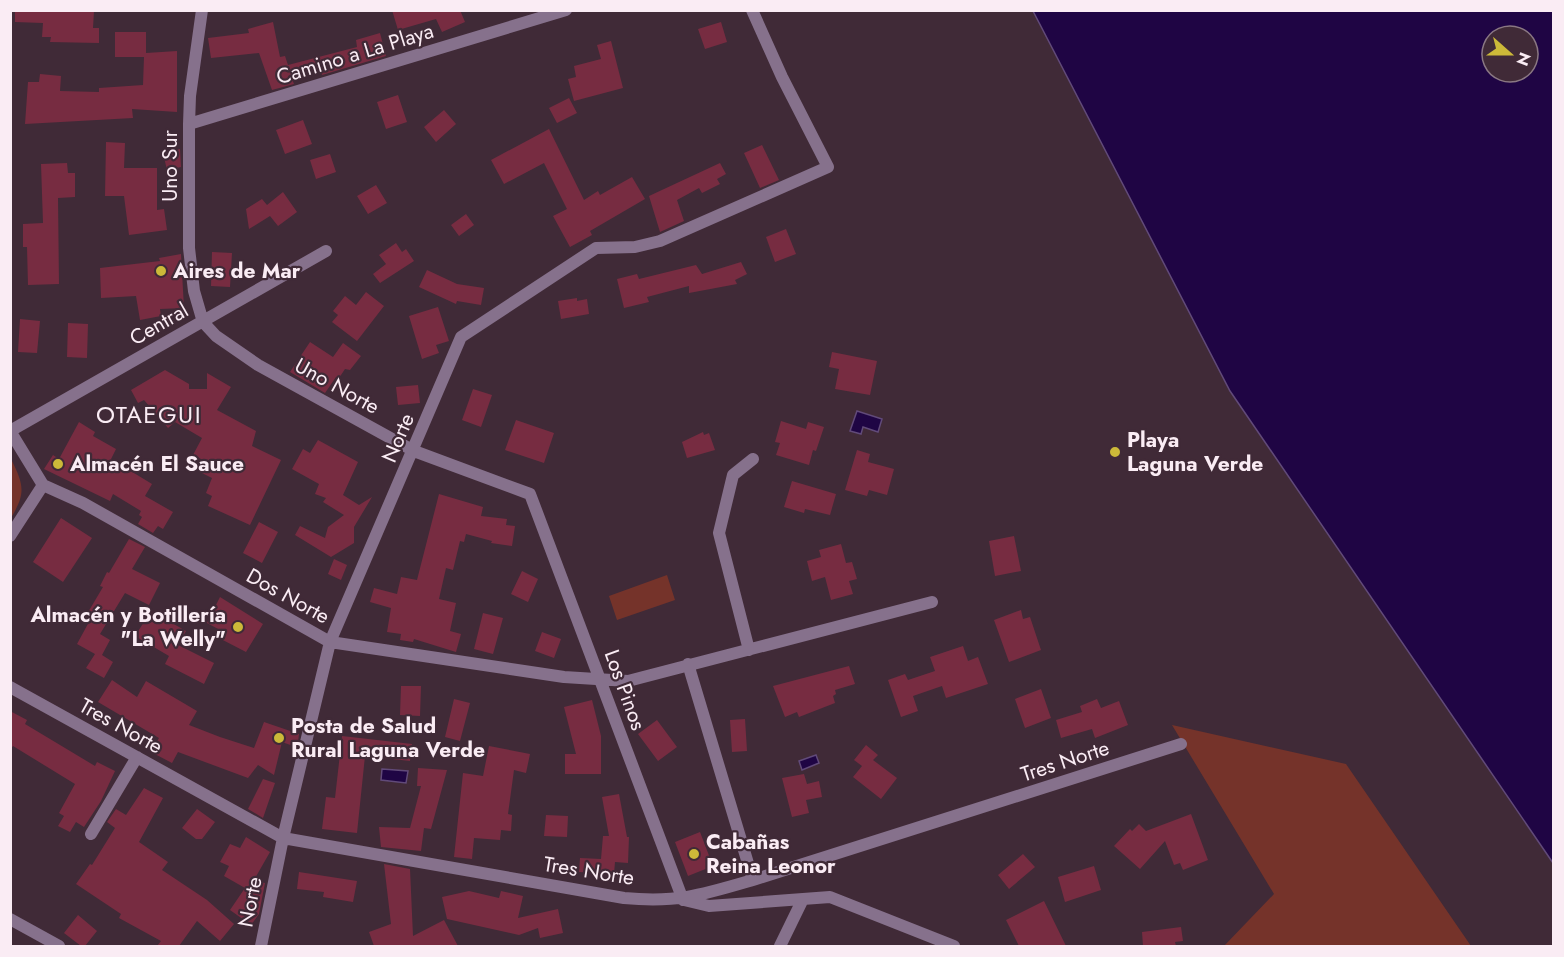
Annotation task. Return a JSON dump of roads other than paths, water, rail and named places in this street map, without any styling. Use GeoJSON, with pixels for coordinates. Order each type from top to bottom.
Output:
{"type":"FeatureCollection","features":[{"type":"Feature","properties":{"kind":"street","name":"Uno Sur"},"geometry":{"type":"LineString","coordinates":[[202,10],[190,96],[189,248],[194,291],[203,322]]}},
{"type":"Feature","properties":{"kind":"street","name":"Camino a La Playa"},"geometry":{"type":"LineString","coordinates":[[189,124],[566,10]]}},
{"type":"Feature","properties":{"kind":"street","name":"Norte"},"geometry":{"type":"LineString","coordinates":[[261,946],[283,838],[330,642],[414,451],[461,337],[596,248],[635,247],[660,241],[828,167],[782,77],[752,10]]}},
{"type":"Feature","properties":{"kind":"street","name":"Central"},"geometry":{"type":"LineString","coordinates":[[10,431],[326,250]]}},
{"type":"Feature","properties":{"kind":"street","name":"Uno Norte"},"geometry":{"type":"LineString","coordinates":[[203,322],[216,336],[258,365],[414,451],[530,494]]}},
{"type":"Feature","properties":{"kind":"street"},"geometry":{"type":"LineString","coordinates":[[10,431],[43,485],[10,536]]}},
{"type":"Feature","properties":{"kind":"street"},"geometry":{"type":"LineString","coordinates":[[749,650],[719,532],[734,475],[753,459]]}},
{"type":"Feature","properties":{"kind":"street","name":"Dos Norte"},"geometry":{"type":"LineString","coordinates":[[43,485],[82,503],[330,642],[564,677],[628,681],[932,602]]}},
{"type":"Feature","properties":{"kind":"street","name":"Los Pinos"},"geometry":{"type":"LineString","coordinates":[[530,494],[683,900]]}},
{"type":"Feature","properties":{"kind":"street"},"geometry":{"type":"LineString","coordinates":[[688,664],[753,880]]}},
{"type":"Feature","properties":{"kind":"street","name":"Tres Norte"},"geometry":{"type":"LineString","coordinates":[[10,687],[283,838],[624,898],[659,902],[683,900],[753,880],[1181,744]]}},
{"type":"Feature","properties":{"kind":"street"},"geometry":{"type":"LineString","coordinates":[[91,834],[137,757]]}},
{"type":"Feature","properties":{"kind":"street"},"geometry":{"type":"LineString","coordinates":[[683,900],[709,906],[802,901],[830,897],[954,946]]}},
{"type":"Feature","properties":{"kind":"street"},"geometry":{"type":"LineString","coordinates":[[780,946],[802,901]]}},
{"type":"Feature","properties":{"kind":"street"},"geometry":{"type":"LineString","coordinates":[[10,919],[59,946]]}},
{"type":"Feature","properties":{"kind":"place","name":"Aires de Mar"},"geometry":{"type":"Point","coordinates":[161,271]}},
{"type":"Feature","properties":{"kind":"place","name":"Playa Laguna Verde"},"geometry":{"type":"Point","coordinates":[1115,452]}},
{"type":"Feature","properties":{"kind":"place","name":"Almacén El Sauce"},"geometry":{"type":"Point","coordinates":[58,464]}},
{"type":"Feature","properties":{"kind":"place","name":"Almacén y Botillería \"La Welly\""},"geometry":{"type":"Point","coordinates":[238,627]}},
{"type":"Feature","properties":{"kind":"place","name":"Posta de Salud Rural Laguna Verde"},"geometry":{"type":"Point","coordinates":[279,738]}},
{"type":"Feature","properties":{"kind":"place","name":"Cabañas Reina Leonor"},"geometry":{"type":"Point","coordinates":[694,854]}},
{"type":"Feature","properties":{"kind":"district","name":"OTAEGUI"},"geometry":{"type":"Point","coordinates":[149,415]}}]}
